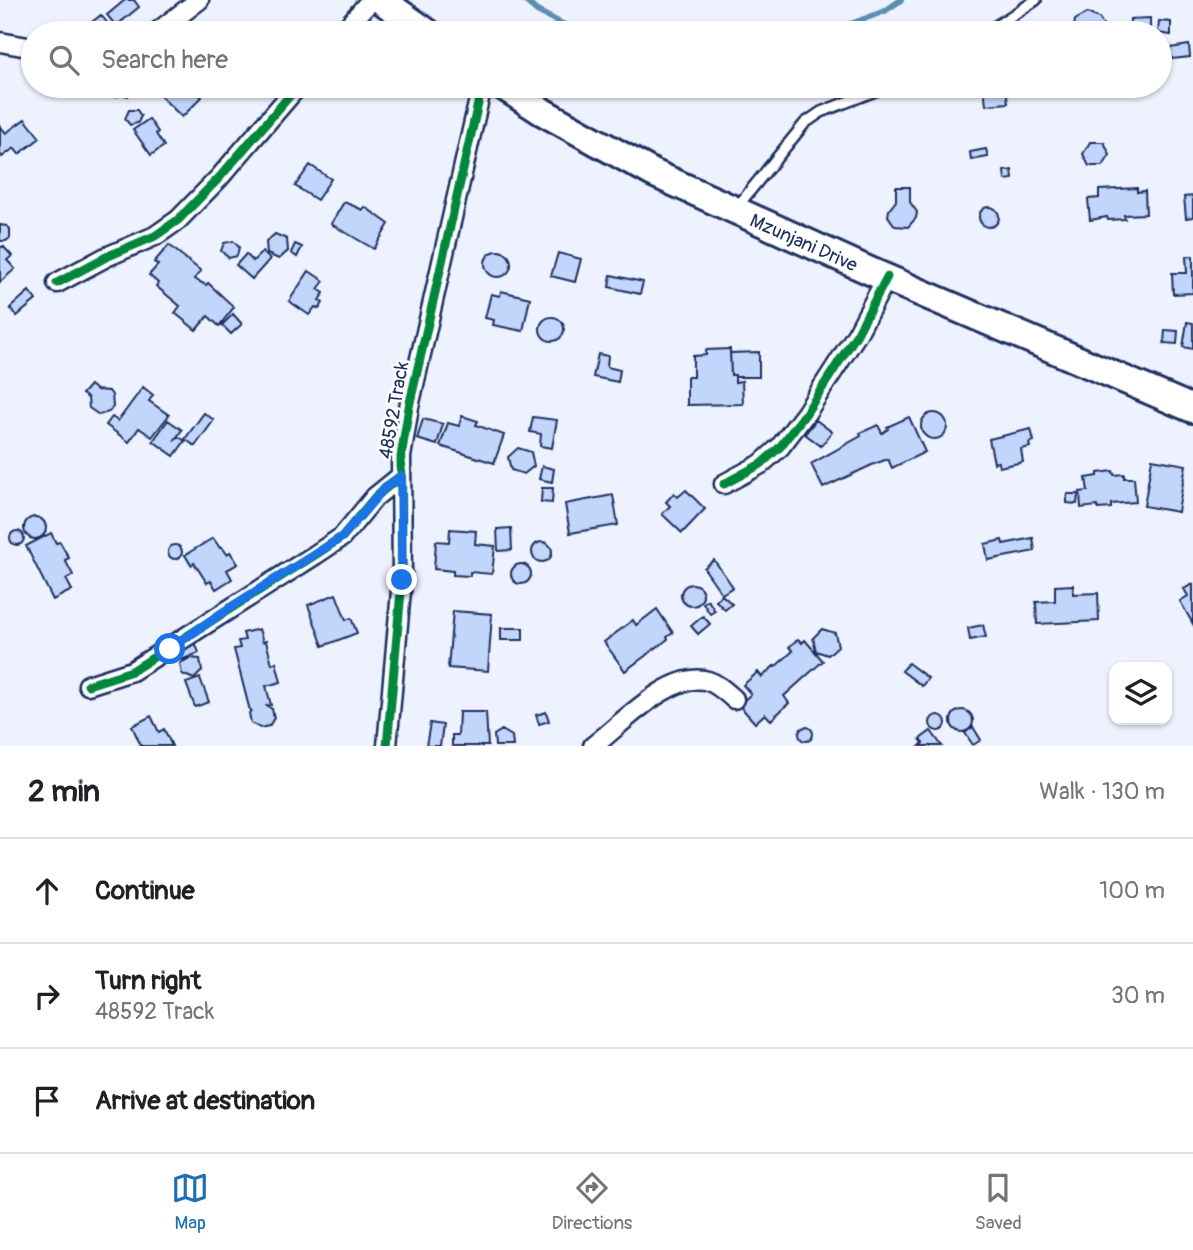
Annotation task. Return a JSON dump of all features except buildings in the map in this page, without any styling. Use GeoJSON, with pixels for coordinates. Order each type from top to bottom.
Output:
{"type":"FeatureCollection","features":[{"type":"Feature","properties":{"kind":"main road"},"geometry":{"type":"LineString","coordinates":[[381,0],[411,21]]}},
{"type":"Feature","properties":{"kind":"main road","name":"Mzunjani Drive"},"geometry":{"type":"LineString","coordinates":[[521,98],[653,173],[734,211],[1074,360],[1193,409]]}},
{"type":"Feature","properties":{"kind":"street"},"geometry":{"type":"LineString","coordinates":[[172,21],[199,0]]}},
{"type":"Feature","properties":{"kind":"street"},"geometry":{"type":"LineString","coordinates":[[353,21],[371,0]]}},
{"type":"Feature","properties":{"kind":"street"},"geometry":{"type":"LineString","coordinates":[[0,43],[21,46]]}},
{"type":"Feature","properties":{"kind":"street"},"geometry":{"type":"LineString","coordinates":[[57,284],[106,257],[155,236],[178,220],[219,178],[288,98]]}},
{"type":"Feature","properties":{"kind":"street","name":"48592 Track"},"geometry":{"type":"LineString","coordinates":[[387,746],[402,580],[401,457],[409,407],[479,98]]}},
{"type":"Feature","properties":{"kind":"street"},"geometry":{"type":"LineString","coordinates":[[724,484],[761,464],[780,447],[806,413],[849,346],[887,277]]}},
{"type":"Feature","properties":{"kind":"street"},"geometry":{"type":"LineString","coordinates":[[88,685],[132,671],[316,555],[342,537],[385,487],[401,476]]}},
{"type":"Feature","properties":{"kind":"street"},"geometry":{"type":"LineString","coordinates":[[593,746],[655,698],[684,680],[707,680],[734,699]]}},
{"type":"Feature","properties":{"kind":"lane"},"geometry":{"type":"LineString","coordinates":[[1004,21],[1036,0]]}},
{"type":"Feature","properties":{"kind":"lane"},"geometry":{"type":"LineString","coordinates":[[734,211],[805,123],[821,112],[857,98]]}},
{"type":"Feature","properties":{"kind":"waterway"},"geometry":{"type":"LineString","coordinates":[[524,0],[537,11],[557,21]]}},
{"type":"Feature","properties":{"kind":"waterway"},"geometry":{"type":"LineString","coordinates":[[859,21],[885,11],[901,0]]}},
{"type":"Feature","properties":{"kind":"cycle path"},"geometry":{"type":"LineString","coordinates":[[57,283],[106,257],[155,236],[178,220],[219,178],[288,98]]}},
{"type":"Feature","properties":{"kind":"cycle path"},"geometry":{"type":"LineString","coordinates":[[387,746],[402,580],[401,457],[409,407],[479,98]]}},
{"type":"Feature","properties":{"kind":"cycle path"},"geometry":{"type":"LineString","coordinates":[[724,484],[761,464],[780,447],[806,413],[857,334],[887,277]]}},
{"type":"Feature","properties":{"kind":"cycle path"},"geometry":{"type":"LineString","coordinates":[[88,685],[132,671],[342,537],[375,497],[401,476]]}},
{"type":"Feature","properties":{"kind":"route"},"geometry":{"type":"LineString","coordinates":[[170,649],[342,537],[375,497],[401,476],[402,580]]}}]}
